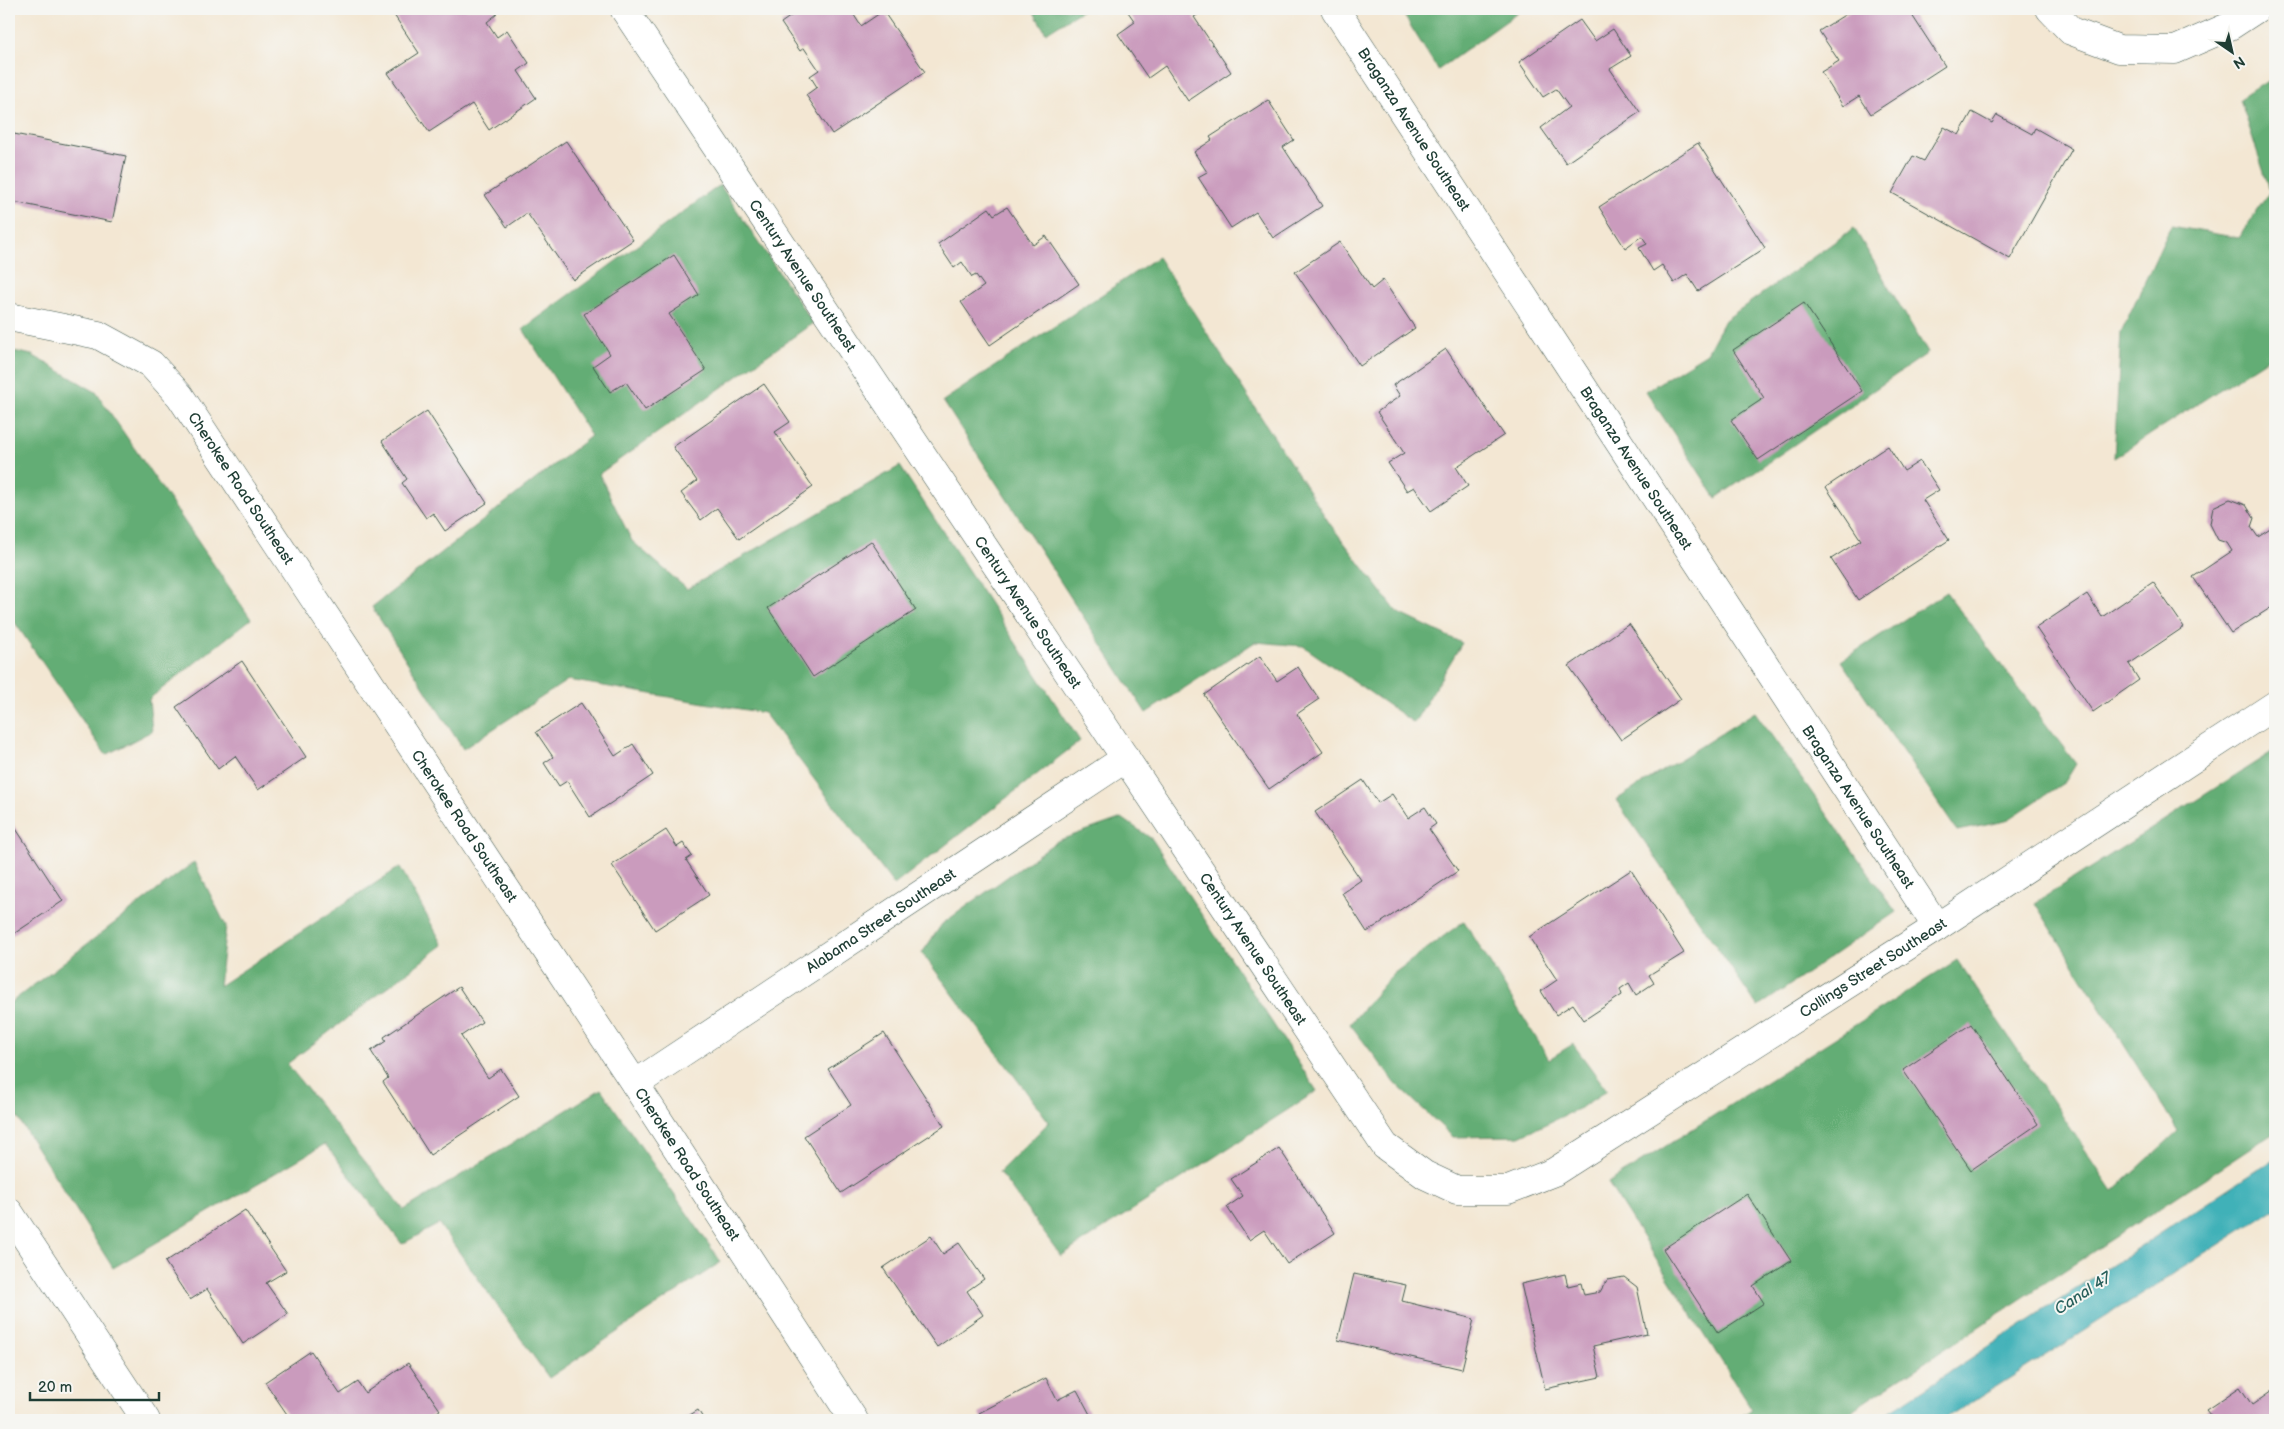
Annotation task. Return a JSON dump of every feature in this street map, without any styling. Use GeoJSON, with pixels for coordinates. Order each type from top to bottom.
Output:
{"type":"FeatureCollection","features":[{"type":"Feature","properties":{"kind":"street","name":"Century Avenue Southeast"},"geometry":{"type":"LineString","coordinates":[[624,9],[1385,1146],[1424,1174],[1457,1190]]}},
{"type":"Feature","properties":{"kind":"street","name":"Braganza Avenue Southeast"},"geometry":{"type":"LineString","coordinates":[[1335,9],[1937,927]]}},
{"type":"Feature","properties":{"kind":"street"},"geometry":{"type":"LineString","coordinates":[[2050,9],[2071,31],[2119,49],[2175,50],[2230,26],[2256,9]]}},
{"type":"Feature","properties":{"kind":"street","name":"Cherokee Road Southeast"},"geometry":{"type":"LineString","coordinates":[[9,317],[98,335],[151,364],[180,396],[635,1084],[854,1420]]}},
{"type":"Feature","properties":{"kind":"street","name":"Collings Street Southeast"},"geometry":{"type":"LineString","coordinates":[[1457,1190],[1508,1190],[1554,1172],[1937,927],[2275,705]]}},
{"type":"Feature","properties":{"kind":"street","name":"Alabama Street Southeast"},"geometry":{"type":"LineString","coordinates":[[635,1084],[1126,758]]}},
{"type":"Feature","properties":{"kind":"street"},"geometry":{"type":"LineString","coordinates":[[9,1212],[146,1420]]}},
{"type":"Feature","properties":{"kind":"green space"},"geometry":{"type":"Polygon","coordinates":[[[1032,9],[1084,9],[1046,33],[1032,9]]]}},
{"type":"Feature","properties":{"kind":"green space"},"geometry":{"type":"Polygon","coordinates":[[[1400,9],[1523,9],[1438,70],[1400,9]]]}},
{"type":"Feature","properties":{"kind":"green space"},"geometry":{"type":"Polygon","coordinates":[[[2275,76],[2275,354],[2114,458],[2121,332],[2171,226],[2239,238],[2270,191],[2240,99],[2275,76]]]}},
{"type":"Feature","properties":{"kind":"green space"},"geometry":{"type":"Polygon","coordinates":[[[720,185],[813,323],[599,474],[632,541],[687,589],[900,466],[1080,741],[894,885],[764,713],[568,680],[463,749],[372,607],[591,436],[523,329],[720,185]]]}},
{"type":"Feature","properties":{"kind":"green space"},"geometry":{"type":"Polygon","coordinates":[[[1854,228],[1928,353],[1716,498],[1646,391],[1707,353],[1725,320],[1854,228]]]}},
{"type":"Feature","properties":{"kind":"green space"},"geometry":{"type":"Polygon","coordinates":[[[1158,257],[1330,524],[1397,612],[1462,643],[1414,723],[1303,646],[1255,642],[1146,713],[943,401],[1158,257]]]}},
{"type":"Feature","properties":{"kind":"green space"},"geometry":{"type":"Polygon","coordinates":[[[9,350],[32,355],[96,392],[251,619],[149,699],[152,731],[106,755],[9,614],[9,350]]]}},
{"type":"Feature","properties":{"kind":"green space"},"geometry":{"type":"Polygon","coordinates":[[[1946,592],[2076,764],[2065,782],[2006,821],[1957,831],[1841,661],[1946,592]]]}},
{"type":"Feature","properties":{"kind":"green space"},"geometry":{"type":"Polygon","coordinates":[[[1755,712],[1896,912],[1758,1007],[1616,800],[1755,712]]]}},
{"type":"Feature","properties":{"kind":"green space"},"geometry":{"type":"Polygon","coordinates":[[[2275,750],[2275,1132],[1837,1420],[1736,1420],[1752,1409],[1608,1183],[1957,960],[2113,1191],[2178,1131],[2035,903],[2275,750]]]}},
{"type":"Feature","properties":{"kind":"green space"},"geometry":{"type":"Polygon","coordinates":[[[1122,818],[1152,839],[1317,1091],[1061,1256],[999,1172],[1049,1122],[922,953],[942,924],[1057,841],[1122,818]]]}},
{"type":"Feature","properties":{"kind":"green space"},"geometry":{"type":"Polygon","coordinates":[[[194,862],[226,926],[219,986],[400,867],[443,945],[287,1064],[404,1210],[601,1089],[721,1262],[549,1378],[439,1224],[402,1244],[325,1144],[113,1268],[9,1104],[9,1004],[194,862]]]}},
{"type":"Feature","properties":{"kind":"green space"},"geometry":{"type":"Polygon","coordinates":[[[1464,921],[1549,1059],[1573,1044],[1607,1090],[1582,1107],[1520,1136],[1453,1137],[1396,1084],[1350,1024],[1393,974],[1464,921]]]}},
{"type":"Feature","properties":{"kind":"water","name":"Canal 47"},"geometry":{"type":"Polygon","coordinates":[[[2275,1158],[2275,1209],[1944,1420],[1877,1420],[2275,1158]]]}},
{"type":"Feature","properties":{"kind":"building"},"geometry":{"type":"Polygon","coordinates":[[[404,9],[494,9],[497,14],[487,22],[497,37],[507,30],[529,63],[518,71],[536,98],[489,130],[472,104],[429,132],[388,73],[419,53],[394,15],[404,9]]]}},
{"type":"Feature","properties":{"kind":"building"},"geometry":{"type":"Polygon","coordinates":[[[801,9],[850,9],[861,26],[883,11],[925,72],[832,134],[806,95],[817,87],[810,76],[819,70],[804,48],[800,51],[781,23],[801,9]]]}},
{"type":"Feature","properties":{"kind":"building"},"geometry":{"type":"Polygon","coordinates":[[[1126,9],[1207,9],[1194,17],[1231,72],[1188,101],[1165,66],[1148,78],[1118,34],[1135,22],[1126,9]]]}},
{"type":"Feature","properties":{"kind":"building"},"geometry":{"type":"Polygon","coordinates":[[[1854,9],[1908,9],[1945,66],[1871,114],[1859,96],[1843,106],[1821,72],[1839,61],[1819,31],[1854,9]]]}},
{"type":"Feature","properties":{"kind":"building"},"geometry":{"type":"Polygon","coordinates":[[[1580,20],[1595,41],[1613,29],[1631,56],[1610,69],[1640,112],[1566,163],[1541,128],[1569,107],[1556,89],[1543,97],[1519,62],[1580,20]]]}},
{"type":"Feature","properties":{"kind":"building"},"geometry":{"type":"Polygon","coordinates":[[[1268,100],[1294,140],[1283,147],[1322,206],[1273,238],[1256,212],[1231,228],[1198,177],[1207,172],[1194,152],[1212,140],[1210,137],[1268,100]]]}},
{"type":"Feature","properties":{"kind":"building"},"geometry":{"type":"Polygon","coordinates":[[[1972,112],[1992,123],[1997,115],[2032,134],[2035,128],[2072,149],[2010,259],[1892,193],[1913,156],[1924,161],[1944,127],[1959,135],[1972,112]]]}},
{"type":"Feature","properties":{"kind":"building"},"geometry":{"type":"Polygon","coordinates":[[[14,134],[126,156],[112,222],[9,201],[9,163],[14,134]]]}},
{"type":"Feature","properties":{"kind":"building"},"geometry":{"type":"Polygon","coordinates":[[[566,141],[633,240],[573,280],[527,213],[507,227],[485,195],[566,141]]]}},
{"type":"Feature","properties":{"kind":"building"},"geometry":{"type":"Polygon","coordinates":[[[1698,143],[1765,248],[1698,291],[1687,274],[1674,283],[1662,265],[1653,271],[1639,248],[1647,244],[1642,236],[1625,248],[1599,207],[1698,143]]]}},
{"type":"Feature","properties":{"kind":"building"},"geometry":{"type":"Polygon","coordinates":[[[1007,207],[1033,245],[1046,236],[1079,284],[990,345],[961,302],[984,286],[976,275],[972,277],[962,262],[954,268],[938,244],[989,208],[994,215],[1007,207]]]}},
{"type":"Feature","properties":{"kind":"building"},"geometry":{"type":"Polygon","coordinates":[[[1340,242],[1372,289],[1383,280],[1415,328],[1360,366],[1295,272],[1340,242]]]}},
{"type":"Feature","properties":{"kind":"building"},"geometry":{"type":"Polygon","coordinates":[[[674,255],[699,295],[669,314],[706,370],[645,410],[626,382],[610,392],[593,366],[610,354],[584,314],[674,255]]]}},
{"type":"Feature","properties":{"kind":"building"},"geometry":{"type":"Polygon","coordinates":[[[1804,303],[1862,391],[1758,460],[1731,420],[1764,398],[1733,350],[1804,303]]]}},
{"type":"Feature","properties":{"kind":"building"},"geometry":{"type":"Polygon","coordinates":[[[1446,349],[1504,435],[1456,467],[1468,486],[1431,511],[1414,487],[1407,491],[1388,463],[1404,453],[1377,412],[1400,396],[1393,385],[1446,349]]]}},
{"type":"Feature","properties":{"kind":"building"},"geometry":{"type":"Polygon","coordinates":[[[764,384],[790,422],[775,432],[813,487],[739,539],[717,508],[701,520],[681,493],[697,481],[673,447],[764,384]]]}},
{"type":"Feature","properties":{"kind":"building"},"geometry":{"type":"Polygon","coordinates":[[[427,411],[487,503],[445,531],[433,513],[426,518],[402,483],[407,479],[382,441],[427,411]]]}},
{"type":"Feature","properties":{"kind":"building"},"geometry":{"type":"Polygon","coordinates":[[[1888,446],[1904,471],[1920,461],[1939,490],[1923,500],[1949,540],[1858,600],[1831,559],[1861,540],[1826,487],[1888,446]]]}},
{"type":"Feature","properties":{"kind":"building"},"geometry":{"type":"Polygon","coordinates":[[[2230,499],[2246,505],[2254,518],[2251,527],[2258,537],[2275,526],[2275,605],[2231,633],[2193,577],[2232,551],[2227,543],[2218,540],[2210,524],[2213,507],[2230,499]]]}},
{"type":"Feature","properties":{"kind":"building"},"geometry":{"type":"Polygon","coordinates":[[[871,541],[916,610],[813,677],[768,608],[871,541]]]}},
{"type":"Feature","properties":{"kind":"building"},"geometry":{"type":"Polygon","coordinates":[[[2153,582],[2184,627],[2129,664],[2139,680],[2093,712],[2036,628],[2087,594],[2102,617],[2153,582]]]}},
{"type":"Feature","properties":{"kind":"building"},"geometry":{"type":"Polygon","coordinates":[[[1629,624],[1681,699],[1621,740],[1569,666],[1629,624]]]}},
{"type":"Feature","properties":{"kind":"building"},"geometry":{"type":"Polygon","coordinates":[[[1260,656],[1277,681],[1298,667],[1319,699],[1297,714],[1323,752],[1269,789],[1204,695],[1260,656]]]}},
{"type":"Feature","properties":{"kind":"building"},"geometry":{"type":"Polygon","coordinates":[[[242,661],[306,757],[258,790],[235,756],[218,769],[176,707],[242,661]]]}},
{"type":"Feature","properties":{"kind":"building"},"geometry":{"type":"Polygon","coordinates":[[[581,703],[615,756],[633,744],[653,775],[590,817],[567,781],[559,786],[544,763],[553,757],[536,732],[581,703]]]}},
{"type":"Feature","properties":{"kind":"building"},"geometry":{"type":"Polygon","coordinates":[[[1363,780],[1378,803],[1392,794],[1408,818],[1425,807],[1436,824],[1429,829],[1458,871],[1367,932],[1342,893],[1361,880],[1315,812],[1363,780]]]}},
{"type":"Feature","properties":{"kind":"building"},"geometry":{"type":"Polygon","coordinates":[[[9,818],[63,901],[9,937],[9,818]]]}},
{"type":"Feature","properties":{"kind":"building"},"geometry":{"type":"Polygon","coordinates":[[[666,830],[677,847],[683,843],[692,856],[686,860],[709,895],[655,930],[612,865],[666,830]]]}},
{"type":"Feature","properties":{"kind":"building"},"geometry":{"type":"Polygon","coordinates":[[[1631,870],[1684,953],[1649,975],[1654,983],[1636,995],[1629,983],[1620,989],[1622,995],[1584,1020],[1573,1004],[1556,1015],[1541,991],[1557,980],[1529,937],[1631,870]]]}},
{"type":"Feature","properties":{"kind":"building"},"geometry":{"type":"Polygon","coordinates":[[[459,987],[482,1022],[461,1036],[488,1078],[501,1069],[519,1096],[430,1155],[383,1082],[388,1078],[371,1051],[386,1041],[384,1037],[459,987]]]}},
{"type":"Feature","properties":{"kind":"building"},"geometry":{"type":"Polygon","coordinates":[[[1971,1024],[2038,1124],[1971,1170],[1903,1070],[1971,1024]]]}},
{"type":"Feature","properties":{"kind":"building"},"geometry":{"type":"Polygon","coordinates":[[[884,1033],[944,1126],[841,1193],[804,1136],[851,1105],[828,1069],[884,1033]]]}},
{"type":"Feature","properties":{"kind":"building"},"geometry":{"type":"Polygon","coordinates":[[[1279,1148],[1335,1233],[1287,1264],[1264,1230],[1249,1240],[1227,1207],[1243,1196],[1231,1179],[1279,1148]]]}},
{"type":"Feature","properties":{"kind":"building"},"geometry":{"type":"Polygon","coordinates":[[[1747,1194],[1791,1261],[1753,1286],[1764,1303],[1718,1333],[1663,1249],[1747,1194]]]}},
{"type":"Feature","properties":{"kind":"building"},"geometry":{"type":"Polygon","coordinates":[[[245,1210],[286,1271],[266,1283],[288,1314],[243,1344],[207,1289],[190,1300],[165,1262],[245,1210]]]}},
{"type":"Feature","properties":{"kind":"building"},"geometry":{"type":"Polygon","coordinates":[[[931,1236],[943,1254],[959,1243],[984,1279],[967,1291],[983,1315],[937,1347],[883,1268],[931,1236]]]}},
{"type":"Feature","properties":{"kind":"building"},"geometry":{"type":"Polygon","coordinates":[[[1354,1274],[1406,1285],[1402,1301],[1474,1319],[1462,1369],[1338,1340],[1354,1274]]]}},
{"type":"Feature","properties":{"kind":"building"},"geometry":{"type":"Polygon","coordinates":[[[1565,1274],[1568,1286],[1581,1283],[1584,1295],[1600,1292],[1607,1280],[1624,1277],[1637,1287],[1647,1334],[1593,1346],[1600,1377],[1545,1389],[1521,1284],[1565,1274]]]}},
{"type":"Feature","properties":{"kind":"building"},"geometry":{"type":"Polygon","coordinates":[[[311,1351],[340,1394],[358,1382],[365,1393],[408,1363],[440,1410],[425,1420],[291,1420],[265,1382],[311,1351]]]}},
{"type":"Feature","properties":{"kind":"building"},"geometry":{"type":"Polygon","coordinates":[[[1046,1378],[1057,1400],[1077,1390],[1093,1420],[983,1420],[979,1413],[1046,1378]]]}},
{"type":"Feature","properties":{"kind":"building"},"geometry":{"type":"Polygon","coordinates":[[[2240,1387],[2252,1405],[2275,1389],[2275,1420],[2214,1420],[2206,1410],[2240,1387]]]}},
{"type":"Feature","properties":{"kind":"building"},"geometry":{"type":"Polygon","coordinates":[[[698,1410],[704,1420],[682,1420],[698,1410]]]}}]}
